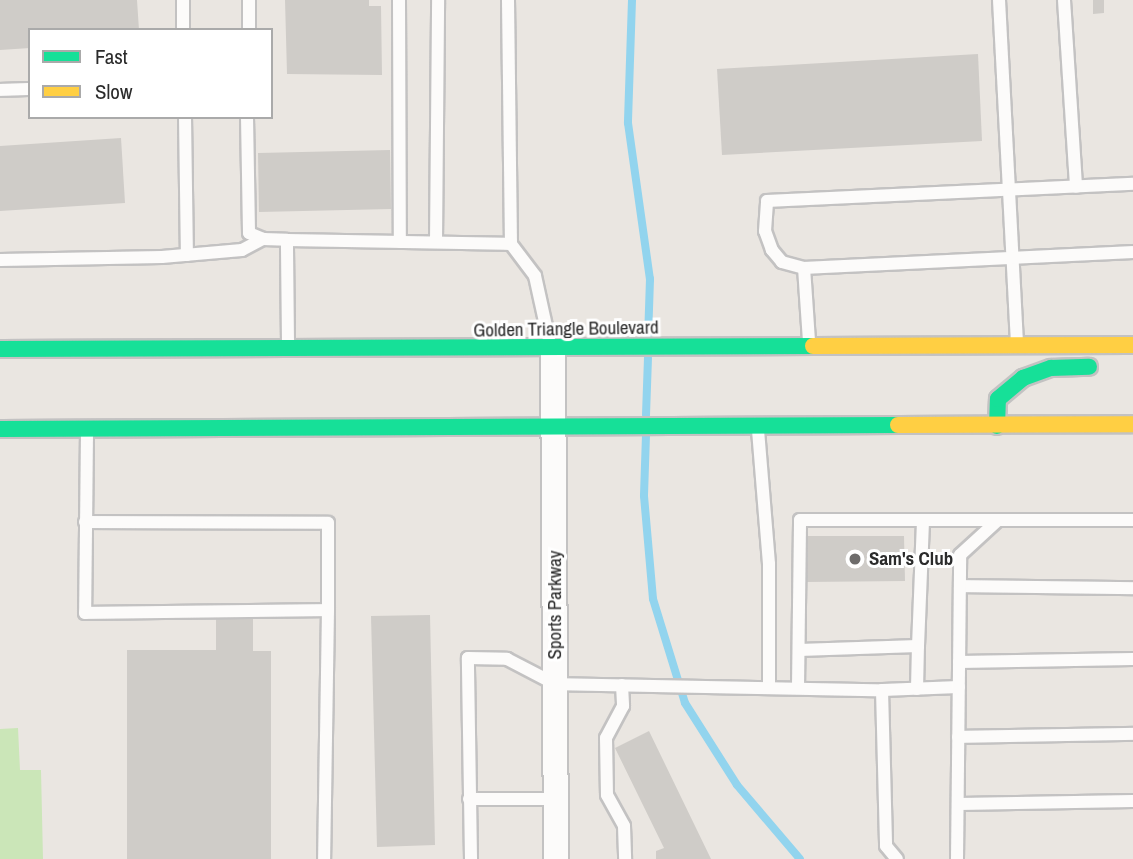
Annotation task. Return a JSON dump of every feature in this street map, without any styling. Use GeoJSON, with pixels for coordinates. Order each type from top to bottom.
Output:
{"type":"FeatureCollection","features":[{"type":"Feature","properties":{"kind":"main road","name":"Golden Triangle Boulevard"},"geometry":{"type":"LineString","coordinates":[[0,349],[553,351],[1133,345]]}},
{"type":"Feature","properties":{"kind":"main road"},"geometry":{"type":"LineString","coordinates":[[997,426],[998,398],[1023,378],[1051,368],[1106,367]]}},
{"type":"Feature","properties":{"kind":"main road"},"geometry":{"type":"LineString","coordinates":[[0,429],[553,429],[1133,424]]}},
{"type":"Feature","properties":{"kind":"street","name":"Sports Parkway"},"geometry":{"type":"LineString","coordinates":[[553,351],[556,859]]}},
{"type":"Feature","properties":{"kind":"lane"},"geometry":{"type":"LineString","coordinates":[[183,0],[183,28]]}},
{"type":"Feature","properties":{"kind":"lane"},"geometry":{"type":"LineString","coordinates":[[248,28],[249,0]]}},
{"type":"Feature","properties":{"kind":"lane"},"geometry":{"type":"LineString","coordinates":[[400,0],[400,242]]}},
{"type":"Feature","properties":{"kind":"lane"},"geometry":{"type":"LineString","coordinates":[[436,242],[438,0]]}},
{"type":"Feature","properties":{"kind":"lane"},"geometry":{"type":"LineString","coordinates":[[508,0],[511,244],[535,276],[553,351]]}},
{"type":"Feature","properties":{"kind":"lane"},"geometry":{"type":"LineString","coordinates":[[999,0],[1017,346]]}},
{"type":"Feature","properties":{"kind":"lane"},"geometry":{"type":"LineString","coordinates":[[1064,0],[1076,187]]}},
{"type":"Feature","properties":{"kind":"lane"},"geometry":{"type":"LineString","coordinates":[[0,90],[28,89]]}},
{"type":"Feature","properties":{"kind":"lane"},"geometry":{"type":"LineString","coordinates":[[185,119],[187,255]]}},
{"type":"Feature","properties":{"kind":"lane"},"geometry":{"type":"LineString","coordinates":[[247,119],[246,210],[250,233],[262,239],[511,244]]}},
{"type":"Feature","properties":{"kind":"lane"},"geometry":{"type":"LineString","coordinates":[[1133,184],[767,201],[765,231],[772,250],[782,262],[804,268],[1133,252]]}},
{"type":"Feature","properties":{"kind":"lane"},"geometry":{"type":"LineString","coordinates":[[0,260],[187,255],[242,250],[262,239]]}},
{"type":"Feature","properties":{"kind":"lane"},"geometry":{"type":"LineString","coordinates":[[287,240],[288,350]]}},
{"type":"Feature","properties":{"kind":"lane"},"geometry":{"type":"LineString","coordinates":[[804,268],[809,348]]}},
{"type":"Feature","properties":{"kind":"lane"},"geometry":{"type":"LineString","coordinates":[[758,428],[769,564],[769,688]]}},
{"type":"Feature","properties":{"kind":"lane"},"geometry":{"type":"LineString","coordinates":[[87,429],[85,613],[328,610]]}},
{"type":"Feature","properties":{"kind":"lane"},"geometry":{"type":"LineString","coordinates":[[798,688],[800,520],[1133,520]]}},
{"type":"Feature","properties":{"kind":"lane"},"geometry":{"type":"LineString","coordinates":[[85,522],[328,523],[324,859]]}},
{"type":"Feature","properties":{"kind":"lane"},"geometry":{"type":"LineString","coordinates":[[917,689],[923,522]]}},
{"type":"Feature","properties":{"kind":"lane"},"geometry":{"type":"LineString","coordinates":[[957,859],[960,555],[996,522]]}},
{"type":"Feature","properties":{"kind":"lane"},"geometry":{"type":"LineString","coordinates":[[960,586],[1133,588]]}},
{"type":"Feature","properties":{"kind":"lane"},"geometry":{"type":"LineString","coordinates":[[799,650],[918,646]]}},
{"type":"Feature","properties":{"kind":"lane"},"geometry":{"type":"LineString","coordinates":[[471,859],[468,658],[507,659],[555,684],[882,690],[959,687]]}},
{"type":"Feature","properties":{"kind":"lane"},"geometry":{"type":"LineString","coordinates":[[959,662],[1133,659]]}},
{"type":"Feature","properties":{"kind":"lane"},"geometry":{"type":"LineString","coordinates":[[622,685],[622,706],[606,738],[607,795],[624,826],[625,859]]}},
{"type":"Feature","properties":{"kind":"lane"},"geometry":{"type":"LineString","coordinates":[[882,690],[886,846],[897,859]]}},
{"type":"Feature","properties":{"kind":"lane"},"geometry":{"type":"LineString","coordinates":[[958,737],[1133,734]]}},
{"type":"Feature","properties":{"kind":"lane"},"geometry":{"type":"LineString","coordinates":[[469,799],[556,799]]}},
{"type":"Feature","properties":{"kind":"lane"},"geometry":{"type":"LineString","coordinates":[[958,804],[1133,802]]}},
{"type":"Feature","properties":{"kind":"green space"},"geometry":{"type":"Polygon","coordinates":[[[18,728],[20,770],[41,770],[43,859],[0,859],[0,729],[18,728]]]}},
{"type":"Feature","properties":{"kind":"building"},"geometry":{"type":"Polygon","coordinates":[[[0,0],[137,0],[139,28],[28,28],[28,48],[0,50],[0,0]]]}},
{"type":"Feature","properties":{"kind":"building"},"geometry":{"type":"Polygon","coordinates":[[[285,0],[369,0],[369,6],[381,6],[382,75],[287,74],[285,0]]]}},
{"type":"Feature","properties":{"kind":"building"},"geometry":{"type":"Polygon","coordinates":[[[1093,0],[1104,0],[1104,13],[1093,14],[1093,0]]]}},
{"type":"Feature","properties":{"kind":"building"},"geometry":{"type":"Polygon","coordinates":[[[978,54],[982,141],[722,155],[717,69],[978,54]]]}},
{"type":"Feature","properties":{"kind":"building"},"geometry":{"type":"Polygon","coordinates":[[[121,138],[125,203],[0,211],[0,146],[121,138]]]}},
{"type":"Feature","properties":{"kind":"building"},"geometry":{"type":"Polygon","coordinates":[[[390,150],[391,209],[259,212],[258,153],[390,150]]]}},
{"type":"Feature","properties":{"kind":"building","name":"Sam's Club"},"geometry":{"type":"Polygon","coordinates":[[[806,536],[904,536],[905,581],[806,582],[806,536]]]}},
{"type":"Feature","properties":{"kind":"building"},"geometry":{"type":"Polygon","coordinates":[[[430,615],[435,845],[377,847],[371,616],[430,615]]]}},
{"type":"Feature","properties":{"kind":"building"},"geometry":{"type":"Polygon","coordinates":[[[253,617],[253,651],[271,651],[271,859],[127,859],[127,650],[216,650],[216,618],[253,617]]]}},
{"type":"Feature","properties":{"kind":"building"},"geometry":{"type":"Polygon","coordinates":[[[649,731],[711,859],[656,859],[656,851],[664,848],[615,748],[649,731]]]}},
{"type":"Feature","properties":{"kind":"waterway"},"geometry":{"type":"LineString","coordinates":[[632,0],[628,123],[650,279],[648,338]]}},
{"type":"Feature","properties":{"kind":"waterway"},"geometry":{"type":"LineString","coordinates":[[646,415],[648,358]]}},
{"type":"Feature","properties":{"kind":"waterway"},"geometry":{"type":"LineString","coordinates":[[646,435],[644,496],[653,599],[685,703],[737,785],[800,859]]}},
{"type":"Feature","properties":{"kind":"traffic: fast"},"geometry":{"type":"LineString","coordinates":[[0,349],[813,346]]}},
{"type":"Feature","properties":{"kind":"traffic: fast"},"geometry":{"type":"LineString","coordinates":[[997,426],[998,399],[1023,378],[1051,368],[1089,367]]}},
{"type":"Feature","properties":{"kind":"traffic: fast"},"geometry":{"type":"LineString","coordinates":[[0,429],[898,425]]}},
{"type":"Feature","properties":{"kind":"traffic: slow"},"geometry":{"type":"LineString","coordinates":[[813,346],[1133,345]]}},
{"type":"Feature","properties":{"kind":"traffic: slow"},"geometry":{"type":"LineString","coordinates":[[898,425],[1133,424]]}},
{"type":"Feature","properties":{"kind":"place","name":"Sam's Club"},"geometry":{"type":"Point","coordinates":[855,559]}}]}
